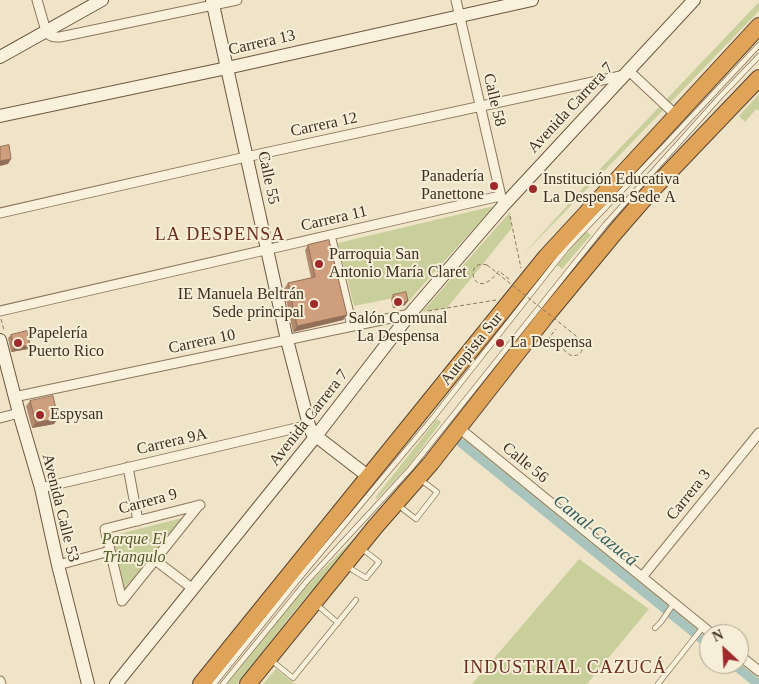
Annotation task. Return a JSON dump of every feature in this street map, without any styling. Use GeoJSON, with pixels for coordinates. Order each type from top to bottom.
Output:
{"type":"FeatureCollection","features":[{"type":"Feature","properties":{"kind":"highway","name":"Autopista Sur"},"geometry":{"type":"LineString","coordinates":[[201,684],[546,256],[759,26]]}},
{"type":"Feature","properties":{"kind":"highway"},"geometry":{"type":"LineString","coordinates":[[248,684],[359,546],[418,478],[546,316],[617,230],[650,192],[759,78]]}},
{"type":"Feature","properties":{"kind":"street"},"geometry":{"type":"LineString","coordinates":[[37,0],[46,31],[52,37],[60,37],[212,3],[236,0]]}},
{"type":"Feature","properties":{"kind":"street"},"geometry":{"type":"LineString","coordinates":[[0,57],[102,0]]}},
{"type":"Feature","properties":{"kind":"street","name":"Calle 58"},"geometry":{"type":"LineString","coordinates":[[456,0],[503,201]]}},
{"type":"Feature","properties":{"kind":"street","name":"Carrera 13"},"geometry":{"type":"LineString","coordinates":[[0,116],[532,0]]}},
{"type":"Feature","properties":{"kind":"street","name":"Avenida Carrera 7"},"geometry":{"type":"LineString","coordinates":[[116,684],[193,589],[312,431],[503,201],[627,73],[694,0]]}},
{"type":"Feature","properties":{"kind":"street","name":"Calle 55"},"geometry":{"type":"LineString","coordinates":[[212,3],[287,340],[312,431]]}},
{"type":"Feature","properties":{"kind":"street"},"geometry":{"type":"LineString","coordinates":[[627,73],[676,115]]}},
{"type":"Feature","properties":{"kind":"street","name":"Carrera 12"},"geometry":{"type":"LineString","coordinates":[[0,213],[627,73]]}},
{"type":"Feature","properties":{"kind":"street","name":"Carrera 11"},"geometry":{"type":"LineString","coordinates":[[0,311],[330,235],[503,201]]}},
{"type":"Feature","properties":{"kind":"street"},"geometry":{"type":"LineString","coordinates":[[330,235],[352,326]]}},
{"type":"Feature","properties":{"kind":"street","name":"Carrera 10"},"geometry":{"type":"LineString","coordinates":[[14,396],[410,314]]}},
{"type":"Feature","properties":{"kind":"street","name":"Avenida Calle 53"},"geometry":{"type":"LineString","coordinates":[[0,340],[41,488],[58,566],[88,684]]}},
{"type":"Feature","properties":{"kind":"street"},"geometry":{"type":"LineString","coordinates":[[0,418],[19,413]]}},
{"type":"Feature","properties":{"kind":"street","name":"Calle 56"},"geometry":{"type":"LineString","coordinates":[[458,428],[642,577],[699,627]]}},
{"type":"Feature","properties":{"kind":"street"},"geometry":{"type":"LineString","coordinates":[[312,431],[369,476]]}},
{"type":"Feature","properties":{"kind":"street","name":"Carrera 9A"},"geometry":{"type":"LineString","coordinates":[[41,488],[128,467],[312,431]]}},
{"type":"Feature","properties":{"kind":"street","name":"Carrera 3"},"geometry":{"type":"LineString","coordinates":[[642,577],[759,433]]}},
{"type":"Feature","properties":{"kind":"street"},"geometry":{"type":"LineString","coordinates":[[128,467],[138,520]]}},
{"type":"Feature","properties":{"kind":"street","name":"Carrera 9"},"geometry":{"type":"LineString","coordinates":[[110,552],[105,529],[200,505],[155,560]]}},
{"type":"Feature","properties":{"kind":"street"},"geometry":{"type":"LineString","coordinates":[[58,566],[110,552],[122,601],[155,560],[193,589]]}},
{"type":"Feature","properties":{"kind":"street"},"geometry":{"type":"LineString","coordinates":[[749,663],[759,671]]}},
{"type":"Feature","properties":{"kind":"lane"},"geometry":{"type":"LineString","coordinates":[[214,684],[307,568],[433,418],[566,249],[759,45]]}},
{"type":"Feature","properties":{"kind":"lane"},"geometry":{"type":"LineString","coordinates":[[223,684],[307,582],[407,474],[610,218],[759,56]]}},
{"type":"Feature","properties":{"kind":"lane"},"geometry":{"type":"LineString","coordinates":[[396,504],[416,519],[437,492],[418,478]]}},
{"type":"Feature","properties":{"kind":"lane"},"geometry":{"type":"LineString","coordinates":[[345,565],[366,578],[379,562],[359,546]]}},
{"type":"Feature","properties":{"kind":"lane"},"geometry":{"type":"LineString","coordinates":[[269,658],[293,678],[356,600]]}},
{"type":"Feature","properties":{"kind":"lane"},"geometry":{"type":"LineString","coordinates":[[314,603],[338,623]]}},
{"type":"Feature","properties":{"kind":"lane"},"geometry":{"type":"LineString","coordinates":[[655,628],[673,605]]}},
{"type":"Feature","properties":{"kind":"lane"},"geometry":{"type":"LineString","coordinates":[[658,684],[699,633]]}},
{"type":"Feature","properties":{"kind":"path"},"geometry":{"type":"LineString","coordinates":[[503,201],[520,290]]}},
{"type":"Feature","properties":{"kind":"path"},"geometry":{"type":"LineString","coordinates":[[520,290],[499,271],[494,276],[490,281],[483,284],[477,282],[472,274],[474,268],[478,264],[487,265],[494,271],[502,277],[517,289],[542,308],[580,339],[583,345],[583,350],[580,354],[570,355],[549,338],[556,328]]}},
{"type":"Feature","properties":{"kind":"path"},"geometry":{"type":"LineString","coordinates":[[410,314],[520,290]]}},
{"type":"Feature","properties":{"kind":"green space"},"geometry":{"type":"Polygon","coordinates":[[[759,2],[759,11],[521,257],[600,169],[759,2]]]}},
{"type":"Feature","properties":{"kind":"green space"},"geometry":{"type":"Polygon","coordinates":[[[759,94],[759,111],[756,109],[745,122],[739,116],[759,94]]]}},
{"type":"Feature","properties":{"kind":"green space"},"geometry":{"type":"Polygon","coordinates":[[[494,206],[405,305],[403,296],[354,306],[338,243],[494,206]]]}},
{"type":"Feature","properties":{"kind":"green space"},"geometry":{"type":"Polygon","coordinates":[[[510,212],[512,228],[447,308],[422,312],[510,212]]]}},
{"type":"Feature","properties":{"kind":"green space"},"geometry":{"type":"Polygon","coordinates":[[[586,231],[591,235],[562,269],[557,265],[586,231]]]}},
{"type":"Feature","properties":{"kind":"green space"},"geometry":{"type":"Polygon","coordinates":[[[437,419],[441,422],[411,463],[377,499],[375,498],[437,419]]]}},
{"type":"Feature","properties":{"kind":"green space"},"geometry":{"type":"Polygon","coordinates":[[[464,439],[698,629],[692,635],[459,445],[464,439]]]}},
{"type":"Feature","properties":{"kind":"green space"},"geometry":{"type":"Polygon","coordinates":[[[377,516],[296,609],[237,684],[227,684],[305,587],[377,516]]]}},
{"type":"Feature","properties":{"kind":"green space","name":"Parque El Triangulo"},"geometry":{"type":"Polygon","coordinates":[[[182,518],[125,590],[111,536],[182,518]]]}},
{"type":"Feature","properties":{"kind":"green space"},"geometry":{"type":"Polygon","coordinates":[[[579,559],[649,609],[587,684],[472,684],[579,559]]]}},
{"type":"Feature","properties":{"kind":"green space"},"geometry":{"type":"Polygon","coordinates":[[[276,669],[295,684],[263,684],[276,669]]]}},
{"type":"Feature","properties":{"kind":"green space"},"geometry":{"type":"Polygon","coordinates":[[[749,670],[759,678],[759,684],[752,684],[739,674],[749,674],[749,670]]]}},
{"type":"Feature","properties":{"kind":"building"},"geometry":{"type":"Polygon","coordinates":[[[9,145],[11,159],[0,161],[0,147],[9,145]]]}},
{"type":"Feature","properties":{"kind":"building","name":"IE Manuela Beltrán Sede principal"},"geometry":{"type":"Polygon","coordinates":[[[329,240],[347,315],[297,326],[288,283],[315,277],[308,245],[329,240]]]}},
{"type":"Feature","properties":{"kind":"building"},"geometry":{"type":"Polygon","coordinates":[[[406,292],[408,301],[396,305],[393,295],[406,292]]]}},
{"type":"Feature","properties":{"kind":"building"},"geometry":{"type":"Polygon","coordinates":[[[27,331],[30,345],[14,348],[11,335],[27,331]]]}},
{"type":"Feature","properties":{"kind":"building","name":"Espysan"},"geometry":{"type":"Polygon","coordinates":[[[53,396],[58,418],[36,423],[30,401],[53,396]]]}},
{"type":"Feature","properties":{"kind":"waterway","name":"Canal Cazucá"},"geometry":{"type":"LineString","coordinates":[[461,443],[699,637]]}},
{"type":"Feature","properties":{"kind":"waterway","name":"Canal Cazucá"},"geometry":{"type":"LineString","coordinates":[[746,674],[758,684]]}},
{"type":"Feature","properties":{"kind":"place","name":"Panadería Panettone"},"geometry":{"type":"Point","coordinates":[494,186]}},
{"type":"Feature","properties":{"kind":"place","name":"Institución Educativa La Despensa Sede A"},"geometry":{"type":"Point","coordinates":[533,189]}},
{"type":"Feature","properties":{"kind":"place","name":"Parroquia San Antonio María Claret"},"geometry":{"type":"Point","coordinates":[319,264]}},
{"type":"Feature","properties":{"kind":"place","name":"Salón Comunal La Despensa"},"geometry":{"type":"Point","coordinates":[398,302]}},
{"type":"Feature","properties":{"kind":"place","name":"IE Manuela Beltrán Sede principal"},"geometry":{"type":"Point","coordinates":[314,304]}},
{"type":"Feature","properties":{"kind":"place","name":"Papelería Puerto Rico"},"geometry":{"type":"Point","coordinates":[18,343]}},
{"type":"Feature","properties":{"kind":"place","name":"La Despensa"},"geometry":{"type":"Point","coordinates":[500,343]}},
{"type":"Feature","properties":{"kind":"place","name":"Espysan"},"geometry":{"type":"Point","coordinates":[40,415]}},
{"type":"Feature","properties":{"kind":"district","name":"LA DESPENSA"},"geometry":{"type":"Point","coordinates":[220,235]}},
{"type":"Feature","properties":{"kind":"district","name":"INDUSTRIAL CAZUCÁ"},"geometry":{"type":"Point","coordinates":[565,668]}}]}
